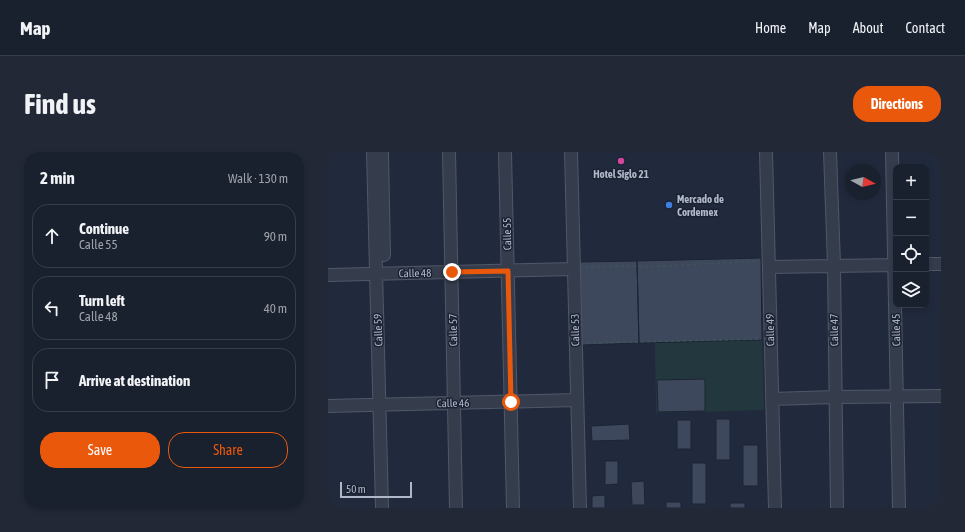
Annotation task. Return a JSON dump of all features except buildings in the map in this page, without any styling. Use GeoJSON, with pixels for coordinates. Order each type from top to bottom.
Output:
{"type":"FeatureCollection","features":[{"type":"Feature","properties":{"kind":"street","name":"Calle 59"},"geometry":{"type":"LineString","coordinates":[[373,152],[380,274],[389,508]]}},
{"type":"Feature","properties":{"kind":"street","name":"Calle 59"},"geometry":{"type":"LineString","coordinates":[[380,274],[382,152]]}},
{"type":"Feature","properties":{"kind":"street","name":"Calle 57"},"geometry":{"type":"LineString","coordinates":[[449,152],[456,508]]}},
{"type":"Feature","properties":{"kind":"street","name":"Calle 55"},"geometry":{"type":"LineString","coordinates":[[505,152],[513,508]]}},
{"type":"Feature","properties":{"kind":"street","name":"Calle 53"},"geometry":{"type":"LineString","coordinates":[[571,152],[580,508]]}},
{"type":"Feature","properties":{"kind":"street","name":"Calle 49"},"geometry":{"type":"LineString","coordinates":[[766,152],[775,508]]}},
{"type":"Feature","properties":{"kind":"street","name":"Calle 47"},"geometry":{"type":"LineString","coordinates":[[830,152],[834,265],[838,508]]}},
{"type":"Feature","properties":{"kind":"street","name":"Calle 45"},"geometry":{"type":"LineString","coordinates":[[892,152],[894,236]]}},
{"type":"Feature","properties":{"kind":"street"},"geometry":{"type":"LineString","coordinates":[[769,264],[893,265]]}},
{"type":"Feature","properties":{"kind":"street"},"geometry":{"type":"LineString","coordinates":[[929,264],[941,264]]}},
{"type":"Feature","properties":{"kind":"street","name":"Calle 48"},"geometry":{"type":"LineString","coordinates":[[328,275],[508,271],[574,267]]}},
{"type":"Feature","properties":{"kind":"street","name":"Calle 45"},"geometry":{"type":"LineString","coordinates":[[895,272],[899,508]]}},
{"type":"Feature","properties":{"kind":"street"},"geometry":{"type":"LineString","coordinates":[[772,399],[941,396]]}},
{"type":"Feature","properties":{"kind":"street","name":"Calle 46"},"geometry":{"type":"LineString","coordinates":[[328,406],[577,400]]}},
{"type":"Feature","properties":{"kind":"street","name":"Calle 59"},"geometry":{"type":"LineString","coordinates":[[382,508],[384,404]]}},
{"type":"Feature","properties":{"kind":"path"},"geometry":{"type":"LineString","coordinates":[[574,267],[769,264]]}},
{"type":"Feature","properties":{"kind":"path"},"geometry":{"type":"LineString","coordinates":[[576,343],[771,339]]}},
{"type":"Feature","properties":{"kind":"green space"},"geometry":{"type":"Polygon","coordinates":[[[762,340],[764,410],[656,413],[655,343],[762,340]]]}},
{"type":"Feature","properties":{"kind":"place","name":"Hotel Siglo 21"},"geometry":{"type":"Point","coordinates":[621,161]}},
{"type":"Feature","properties":{"kind":"place","name":"Mercado de Cordemex"},"geometry":{"type":"Point","coordinates":[669,205]}},
{"type":"Feature","properties":{"kind":"route"},"geometry":{"type":"LineString","coordinates":[[452,272],[508,271],[511,402]]}}]}
